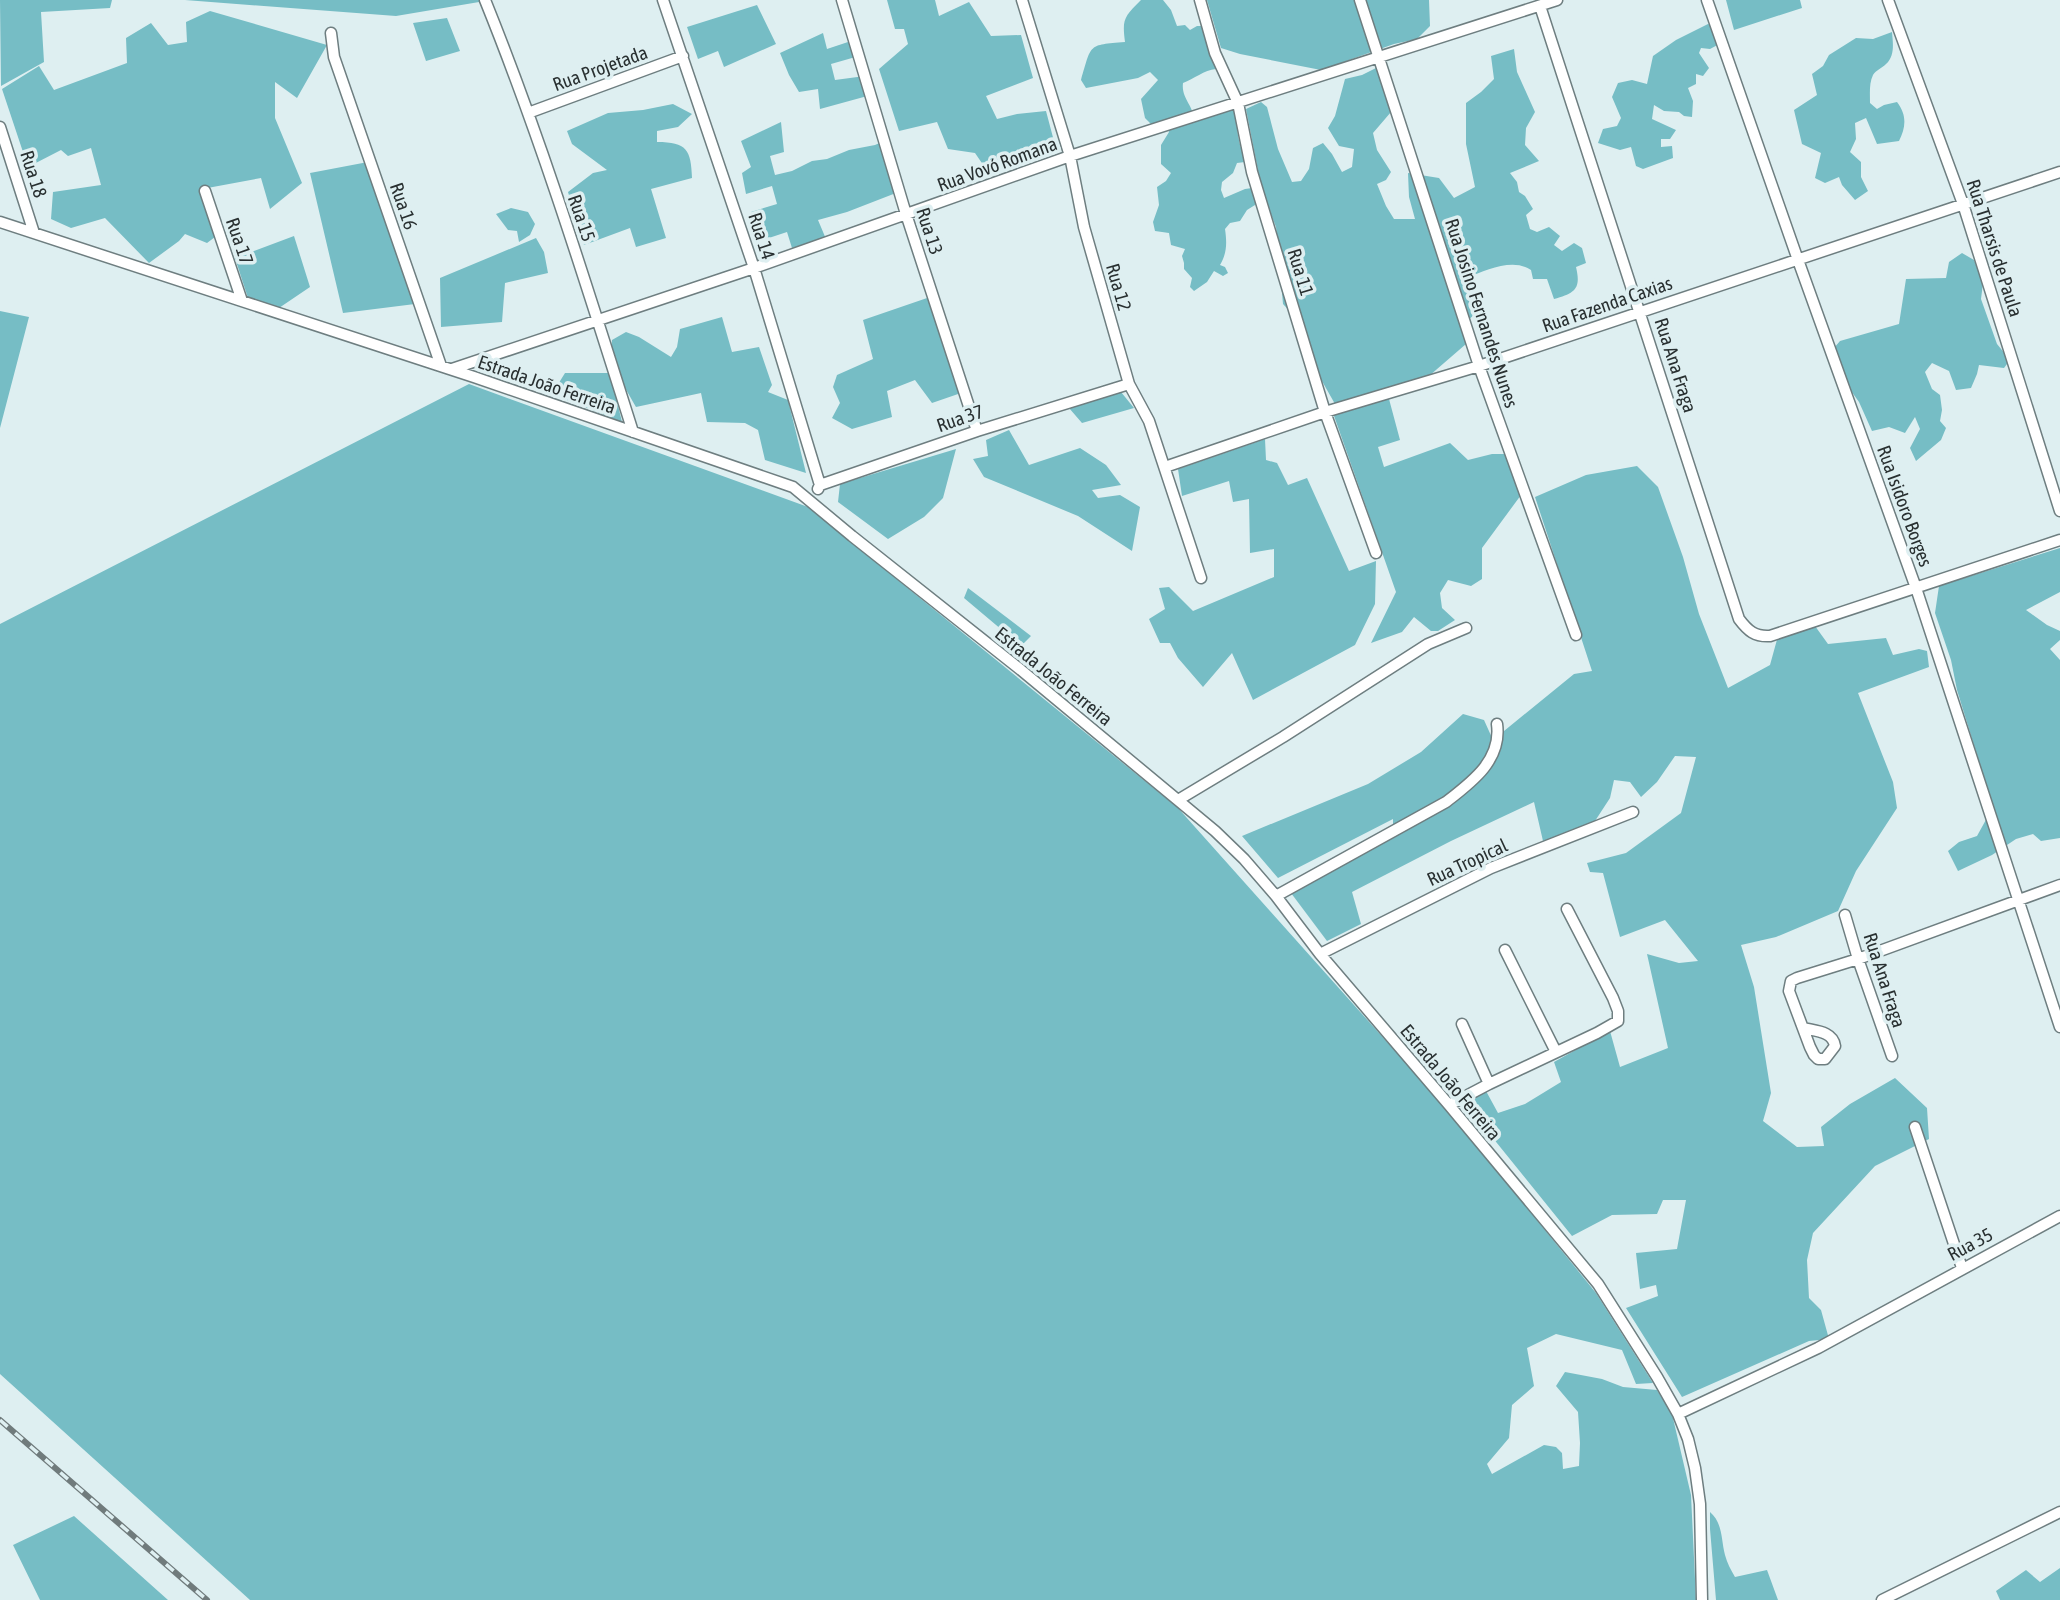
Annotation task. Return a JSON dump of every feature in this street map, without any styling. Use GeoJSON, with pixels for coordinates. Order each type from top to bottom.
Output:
{"type":"FeatureCollection","features":[{"type":"Feature","properties":{"kind":"street","name":"Rua 15"},"geometry":{"type":"LineString","coordinates":[[485,0],[528,113],[633,432]]}},
{"type":"Feature","properties":{"kind":"street","name":"Rua 14"},"geometry":{"type":"LineString","coordinates":[[663,0],[754,268],[820,485]]}},
{"type":"Feature","properties":{"kind":"street","name":"Rua 13"},"geometry":{"type":"LineString","coordinates":[[842,0],[906,215],[977,430]]}},
{"type":"Feature","properties":{"kind":"street","name":"Rua 12"},"geometry":{"type":"LineString","coordinates":[[1022,0],[1070,156],[1084,227],[1129,384],[1149,421],[1201,578]]}},
{"type":"Feature","properties":{"kind":"street","name":"Rua 11"},"geometry":{"type":"LineString","coordinates":[[1200,0],[1215,53],[1238,103],[1252,172],[1325,412],[1376,553]]}},
{"type":"Feature","properties":{"kind":"street","name":"Rua Josino Fernandes Nunes"},"geometry":{"type":"LineString","coordinates":[[1360,0],[1479,366],[1576,635]]}},
{"type":"Feature","properties":{"kind":"street","name":"Rua Vovó Romana"},"geometry":{"type":"LineString","coordinates":[[447,368],[754,268],[1070,156],[1557,0]]}},
{"type":"Feature","properties":{"kind":"street","name":"Rua Isidoro Borges"},"geometry":{"type":"LineString","coordinates":[[1707,0],[1916,588],[2060,1027]]}},
{"type":"Feature","properties":{"kind":"street","name":"Rua Tharsis de Paula"},"geometry":{"type":"LineString","coordinates":[[1888,0],[1963,204],[2060,511]]}},
{"type":"Feature","properties":{"kind":"street","name":"Rua Ana Fraga"},"geometry":{"type":"LineString","coordinates":[[1540,6],[1740,619],[1748,631],[1770,636],[1916,588]]}},
{"type":"Feature","properties":{"kind":"street","name":"Rua 16"},"geometry":{"type":"LineString","coordinates":[[331,33],[334,57],[447,368]]}},
{"type":"Feature","properties":{"kind":"street","name":"Rua Projetada"},"geometry":{"type":"LineString","coordinates":[[528,113],[683,57]]}},
{"type":"Feature","properties":{"kind":"street","name":"Rua 18"},"geometry":{"type":"LineString","coordinates":[[0,127],[34,233]]}},
{"type":"Feature","properties":{"kind":"street","name":"Rua Fazenda Caxias"},"geometry":{"type":"LineString","coordinates":[[1165,467],[1325,412],[1479,366],[2060,172]]}},
{"type":"Feature","properties":{"kind":"street","name":"Rua 17"},"geometry":{"type":"LineString","coordinates":[[205,191],[242,301]]}},
{"type":"Feature","properties":{"kind":"street","name":"Estrada João Ferreira"},"geometry":{"type":"LineString","coordinates":[[0,222],[447,368],[780,481],[811,501],[1021,670],[1215,831],[1244,859],[1320,954],[1450,1105],[1598,1284],[1678,1414],[1692,1452],[1700,1504],[1702,1600]]}},
{"type":"Feature","properties":{"kind":"street","name":"Rua 37"},"geometry":{"type":"LineString","coordinates":[[820,485],[977,430],[1129,384]]}},
{"type":"Feature","properties":{"kind":"street"},"geometry":{"type":"LineString","coordinates":[[811,501],[820,485]]}},
{"type":"Feature","properties":{"kind":"street"},"geometry":{"type":"LineString","coordinates":[[1916,588],[2060,540]]}},
{"type":"Feature","properties":{"kind":"street"},"geometry":{"type":"LineString","coordinates":[[1178,800],[1283,737],[1428,644],[1466,628]]}},
{"type":"Feature","properties":{"kind":"street"},"geometry":{"type":"LineString","coordinates":[[1276,896],[1446,802],[1465,788],[1492,758],[1497,745],[1497,724]]}},
{"type":"Feature","properties":{"kind":"street","name":"Rua Tropical"},"geometry":{"type":"LineString","coordinates":[[1320,954],[1491,868],[1633,812]]}},
{"type":"Feature","properties":{"kind":"street"},"geometry":{"type":"LineString","coordinates":[[1803,1028],[1789,991],[1791,981],[2060,886]]}},
{"type":"Feature","properties":{"kind":"street"},"geometry":{"type":"LineString","coordinates":[[1450,1105],[1616,1023],[1618,1016],[1613,998],[1567,909]]}},
{"type":"Feature","properties":{"kind":"street","name":"Rua Ana Fraga"},"geometry":{"type":"LineString","coordinates":[[1845,915],[1892,1056]]}},
{"type":"Feature","properties":{"kind":"street"},"geometry":{"type":"LineString","coordinates":[[1505,950],[1556,1052]]}},
{"type":"Feature","properties":{"kind":"street"},"geometry":{"type":"LineString","coordinates":[[1462,1024],[1489,1084]]}},
{"type":"Feature","properties":{"kind":"street"},"geometry":{"type":"LineString","coordinates":[[1916,1127],[1962,1268]]}},
{"type":"Feature","properties":{"kind":"street","name":"Rua 35"},"geometry":{"type":"LineString","coordinates":[[1678,1414],[1818,1348],[2060,1216]]}},
{"type":"Feature","properties":{"kind":"street"},"geometry":{"type":"LineString","coordinates":[[1882,1600],[2060,1512]]}},
{"type":"Feature","properties":{"kind":"shaded area"},"geometry":{"type":"Polygon","coordinates":[[[0,0],[112,0],[110,8],[41,12],[44,62],[1,86],[0,0]]]}},
{"type":"Feature","properties":{"kind":"shaded area"},"geometry":{"type":"Polygon","coordinates":[[[185,0],[491,0],[396,16],[185,0]]]}},
{"type":"Feature","properties":{"kind":"shaded area"},"geometry":{"type":"Polygon","coordinates":[[[887,0],[935,0],[939,16],[969,2],[991,36],[1021,35],[1033,78],[986,96],[997,119],[1046,111],[1055,145],[988,172],[975,153],[948,149],[937,122],[899,131],[879,69],[908,44],[904,29],[895,29],[887,0]]]}},
{"type":"Feature","properties":{"kind":"shaded area"},"geometry":{"type":"Polygon","coordinates":[[[1141,0],[1163,0],[1171,10],[1177,26],[1185,25],[1190,30],[1204,26],[1222,59],[1216,69],[1183,83],[1184,93],[1194,121],[1221,111],[1233,110],[1238,117],[1238,134],[1245,162],[1237,163],[1233,173],[1222,182],[1221,190],[1224,198],[1252,188],[1255,195],[1255,205],[1247,210],[1240,221],[1230,223],[1225,229],[1226,248],[1220,265],[1225,267],[1228,273],[1223,276],[1214,271],[1207,282],[1194,291],[1190,287],[1192,278],[1184,269],[1182,256],[1185,249],[1171,245],[1169,233],[1155,231],[1153,222],[1159,205],[1157,187],[1166,181],[1171,173],[1161,164],[1161,145],[1169,132],[1166,122],[1152,125],[1145,118],[1141,99],[1158,80],[1150,72],[1138,78],[1086,88],[1081,80],[1093,49],[1104,44],[1125,42],[1126,19],[1141,0]]]}},
{"type":"Feature","properties":{"kind":"shaded area"},"geometry":{"type":"Polygon","coordinates":[[[1207,0],[1429,0],[1430,26],[1417,39],[1394,44],[1321,70],[1221,48],[1207,0]]]}},
{"type":"Feature","properties":{"kind":"shaded area"},"geometry":{"type":"Polygon","coordinates":[[[1726,0],[1800,0],[1802,8],[1734,30],[1726,0]]]}},
{"type":"Feature","properties":{"kind":"shaded area"},"geometry":{"type":"Polygon","coordinates":[[[757,5],[776,44],[724,67],[718,51],[698,59],[687,27],[757,5]]]}},
{"type":"Feature","properties":{"kind":"shaded area"},"geometry":{"type":"Polygon","coordinates":[[[210,11],[327,45],[297,98],[275,82],[275,118],[302,183],[270,209],[261,178],[202,189],[215,237],[207,243],[185,234],[149,263],[105,218],[71,228],[51,219],[53,192],[101,185],[91,148],[68,156],[61,150],[28,167],[2,89],[39,66],[54,90],[127,63],[126,38],[151,23],[168,45],[187,42],[186,22],[210,11]]]}},
{"type":"Feature","properties":{"kind":"shaded area"},"geometry":{"type":"Polygon","coordinates":[[[447,18],[460,51],[426,61],[413,23],[447,18]]]}},
{"type":"Feature","properties":{"kind":"shaded area"},"geometry":{"type":"Polygon","coordinates":[[[1708,24],[1720,28],[1725,41],[1710,49],[1701,48],[1699,53],[1709,68],[1703,76],[1696,74],[1696,84],[1688,88],[1693,101],[1692,117],[1679,112],[1664,111],[1654,105],[1652,119],[1676,130],[1670,139],[1661,139],[1661,147],[1672,146],[1673,158],[1643,169],[1636,166],[1631,147],[1620,150],[1598,143],[1603,129],[1617,126],[1621,118],[1612,97],[1618,83],[1632,80],[1647,84],[1653,56],[1676,40],[1708,24]]]}},
{"type":"Feature","properties":{"kind":"shaded area"},"geometry":{"type":"Polygon","coordinates":[[[1892,32],[1892,53],[1889,61],[1873,75],[1870,103],[1877,109],[1897,102],[1904,116],[1903,131],[1899,141],[1877,144],[1866,118],[1855,123],[1856,139],[1850,152],[1861,162],[1861,177],[1868,191],[1855,200],[1842,185],[1839,177],[1825,183],[1815,178],[1821,153],[1802,144],[1794,110],[1817,95],[1812,74],[1823,66],[1829,55],[1856,38],[1873,39],[1892,32]]]}},
{"type":"Feature","properties":{"kind":"shaded area"},"geometry":{"type":"Polygon","coordinates":[[[823,33],[827,49],[848,42],[859,56],[831,64],[835,80],[865,76],[871,95],[820,109],[818,89],[799,92],[780,53],[823,33]]]}},
{"type":"Feature","properties":{"kind":"shaded area"},"geometry":{"type":"Polygon","coordinates":[[[1514,49],[1517,72],[1535,112],[1526,128],[1525,145],[1539,161],[1510,173],[1517,182],[1519,192],[1533,209],[1526,215],[1530,229],[1537,232],[1549,227],[1560,236],[1554,245],[1562,251],[1574,243],[1582,248],[1586,263],[1576,267],[1578,280],[1575,289],[1554,299],[1547,279],[1533,279],[1531,270],[1516,265],[1499,266],[1467,277],[1474,315],[1461,326],[1466,344],[1429,376],[1335,404],[1318,374],[1306,329],[1283,304],[1276,227],[1262,191],[1246,109],[1261,102],[1267,107],[1278,149],[1292,182],[1301,181],[1309,169],[1313,148],[1323,143],[1342,172],[1352,167],[1354,149],[1339,146],[1328,128],[1335,116],[1345,79],[1376,68],[1385,86],[1391,112],[1373,133],[1377,150],[1391,172],[1386,180],[1377,184],[1394,219],[1415,219],[1409,197],[1408,173],[1439,178],[1454,198],[1475,187],[1466,144],[1466,103],[1494,79],[1491,56],[1514,49]]]}},
{"type":"Feature","properties":{"kind":"shaded area"},"geometry":{"type":"Polygon","coordinates":[[[673,104],[692,114],[678,127],[657,131],[657,142],[675,144],[685,149],[692,178],[651,189],[666,238],[636,247],[630,228],[584,245],[568,192],[593,173],[607,170],[572,144],[567,131],[608,113],[673,104]]]}},
{"type":"Feature","properties":{"kind":"shaded area"},"geometry":{"type":"Polygon","coordinates":[[[781,122],[784,152],[770,156],[775,175],[792,171],[812,161],[884,141],[896,193],[818,220],[826,239],[792,248],[787,232],[760,241],[751,212],[777,204],[772,186],[746,194],[742,173],[751,167],[741,141],[781,122]]]}},
{"type":"Feature","properties":{"kind":"shaded area"},"geometry":{"type":"Polygon","coordinates":[[[368,162],[415,304],[343,313],[310,173],[368,162]]]}},
{"type":"Feature","properties":{"kind":"shaded area"},"geometry":{"type":"Polygon","coordinates":[[[511,208],[528,212],[535,224],[530,235],[519,242],[517,231],[508,230],[496,214],[511,208]]]}},
{"type":"Feature","properties":{"kind":"shaded area"},"geometry":{"type":"Polygon","coordinates":[[[294,236],[310,287],[276,310],[248,298],[235,258],[294,236]]]}},
{"type":"Feature","properties":{"kind":"shaded area"},"geometry":{"type":"Polygon","coordinates":[[[536,238],[544,252],[548,273],[505,283],[502,322],[441,327],[440,278],[536,238]]]}},
{"type":"Feature","properties":{"kind":"shaded area"},"geometry":{"type":"Polygon","coordinates":[[[1962,253],[1974,260],[1983,283],[1981,299],[1997,344],[2010,360],[2004,368],[1979,365],[1971,388],[1956,390],[1949,371],[1932,363],[1925,372],[1932,389],[1940,395],[1940,421],[1946,428],[1941,440],[1916,461],[1910,448],[1920,429],[1915,417],[1905,433],[1889,427],[1872,431],[1859,402],[1849,388],[1834,348],[1840,341],[1899,324],[1906,279],[1946,278],[1949,262],[1962,253]]]}},
{"type":"Feature","properties":{"kind":"shaded area"},"geometry":{"type":"Polygon","coordinates":[[[930,297],[961,393],[932,403],[915,380],[887,391],[892,417],[852,429],[832,418],[840,403],[833,387],[837,375],[873,359],[863,320],[930,297]]]}},
{"type":"Feature","properties":{"kind":"shaded area"},"geometry":{"type":"Polygon","coordinates":[[[0,311],[29,317],[0,428],[0,311]]]}},
{"type":"Feature","properties":{"kind":"shaded area"},"geometry":{"type":"Polygon","coordinates":[[[722,317],[732,352],[759,347],[772,385],[768,392],[788,400],[806,473],[765,460],[758,430],[745,423],[707,422],[701,393],[636,407],[623,383],[613,358],[612,340],[626,332],[671,357],[677,347],[680,329],[722,317]]]}},
{"type":"Feature","properties":{"kind":"shaded area"},"geometry":{"type":"Polygon","coordinates":[[[565,373],[610,373],[622,422],[552,394],[565,373]]]}},
{"type":"Feature","properties":{"kind":"shaded area"},"geometry":{"type":"Polygon","coordinates":[[[469,384],[808,507],[1178,808],[1446,1108],[1596,1293],[1653,1383],[1636,1384],[1622,1350],[1556,1334],[1527,1348],[1534,1386],[1512,1405],[1509,1438],[1487,1464],[1492,1474],[1544,1445],[1556,1447],[1562,1453],[1563,1469],[1579,1466],[1578,1412],[1556,1386],[1565,1372],[1602,1379],[1623,1387],[1657,1390],[1672,1414],[1691,1495],[1696,1600],[250,1600],[0,1374],[0,624],[469,384]]]}},
{"type":"Feature","properties":{"kind":"shaded area"},"geometry":{"type":"Polygon","coordinates":[[[1121,392],[1134,408],[1082,423],[1069,408],[1121,392]]]}},
{"type":"Feature","properties":{"kind":"shaded area"},"geometry":{"type":"Polygon","coordinates":[[[1389,399],[1400,440],[1378,447],[1384,467],[1450,443],[1468,460],[1492,454],[1507,454],[1521,495],[1482,548],[1482,579],[1471,586],[1448,580],[1440,593],[1442,608],[1455,620],[1438,631],[1431,631],[1414,617],[1402,632],[1371,643],[1396,592],[1333,413],[1389,399]]]}},
{"type":"Feature","properties":{"kind":"shaded area"},"geometry":{"type":"Polygon","coordinates":[[[1009,430],[1029,465],[1080,448],[1106,465],[1121,485],[1092,490],[1098,498],[1120,495],[1140,507],[1132,551],[1078,516],[984,477],[973,459],[988,456],[986,440],[1009,430]]]}},
{"type":"Feature","properties":{"kind":"shaded area"},"geometry":{"type":"Polygon","coordinates":[[[1265,439],[1266,460],[1277,463],[1288,485],[1307,478],[1349,571],[1376,561],[1375,604],[1355,645],[1253,700],[1232,653],[1203,687],[1178,658],[1170,643],[1160,643],[1149,619],[1165,609],[1159,588],[1169,587],[1193,611],[1274,577],[1274,549],[1250,553],[1249,499],[1233,502],[1229,481],[1182,496],[1178,469],[1265,439]]]}},
{"type":"Feature","properties":{"kind":"shaded area"},"geometry":{"type":"Polygon","coordinates":[[[956,449],[943,498],[924,517],[888,539],[838,502],[840,484],[956,449]]]}},
{"type":"Feature","properties":{"kind":"shaded area"},"geometry":{"type":"Polygon","coordinates":[[[1637,466],[1658,487],[1683,557],[1699,614],[1728,688],[1770,665],[1778,636],[1815,626],[1828,644],[1886,638],[1893,655],[1919,649],[1927,651],[1929,667],[1858,693],[1893,782],[1897,808],[1856,871],[1838,911],[1776,937],[1741,945],[1754,987],[1771,1093],[1763,1121],[1797,1147],[1824,1146],[1821,1127],[1850,1104],[1895,1078],[1927,1108],[1929,1139],[1875,1166],[1813,1233],[1807,1260],[1809,1298],[1821,1310],[1829,1339],[1809,1341],[1682,1397],[1626,1308],[1658,1296],[1656,1285],[1640,1289],[1636,1253],[1677,1249],[1686,1200],[1663,1200],[1657,1214],[1612,1215],[1572,1236],[1463,1101],[1486,1091],[1498,1113],[1525,1104],[1561,1082],[1554,1062],[1610,1031],[1620,1067],[1668,1048],[1647,954],[1679,963],[1698,961],[1665,920],[1620,937],[1603,873],[1590,872],[1587,863],[1626,853],[1681,813],[1696,757],[1675,756],[1657,782],[1641,797],[1630,782],[1614,780],[1610,798],[1595,821],[1543,841],[1534,802],[1451,841],[1352,892],[1361,924],[1327,941],[1291,893],[1393,836],[1393,819],[1278,878],[1242,836],[1368,784],[1421,752],[1463,714],[1484,720],[1493,740],[1574,674],[1592,671],[1535,497],[1586,475],[1637,466]]]}},
{"type":"Feature","properties":{"kind":"shaded area"},"geometry":{"type":"Polygon","coordinates":[[[2060,548],[2060,592],[2026,610],[2060,631],[2060,640],[2050,649],[2060,660],[2060,838],[2041,841],[2033,834],[2016,839],[1992,855],[1958,871],[1948,851],[1959,842],[1977,836],[1993,807],[1935,613],[1939,586],[2060,548]]]}},
{"type":"Feature","properties":{"kind":"shaded area"},"geometry":{"type":"Polygon","coordinates":[[[968,588],[1031,636],[1021,646],[964,598],[968,588]]]}},
{"type":"Feature","properties":{"kind":"shaded area"},"geometry":{"type":"Polygon","coordinates":[[[1710,1512],[1719,1526],[1726,1558],[1735,1577],[1767,1570],[1778,1600],[1716,1600],[1710,1512]]]}},
{"type":"Feature","properties":{"kind":"shaded area"},"geometry":{"type":"Polygon","coordinates":[[[74,1516],[168,1600],[40,1600],[13,1545],[74,1516]]]}},
{"type":"Feature","properties":{"kind":"shaded area"},"geometry":{"type":"Polygon","coordinates":[[[2060,1568],[2060,1600],[2000,1600],[1996,1591],[2026,1570],[2040,1582],[2060,1568]]]}},
{"type":"Feature","properties":{"kind":"railway"},"geometry":{"type":"LineString","coordinates":[[0,1420],[207,1600]]}}]}
